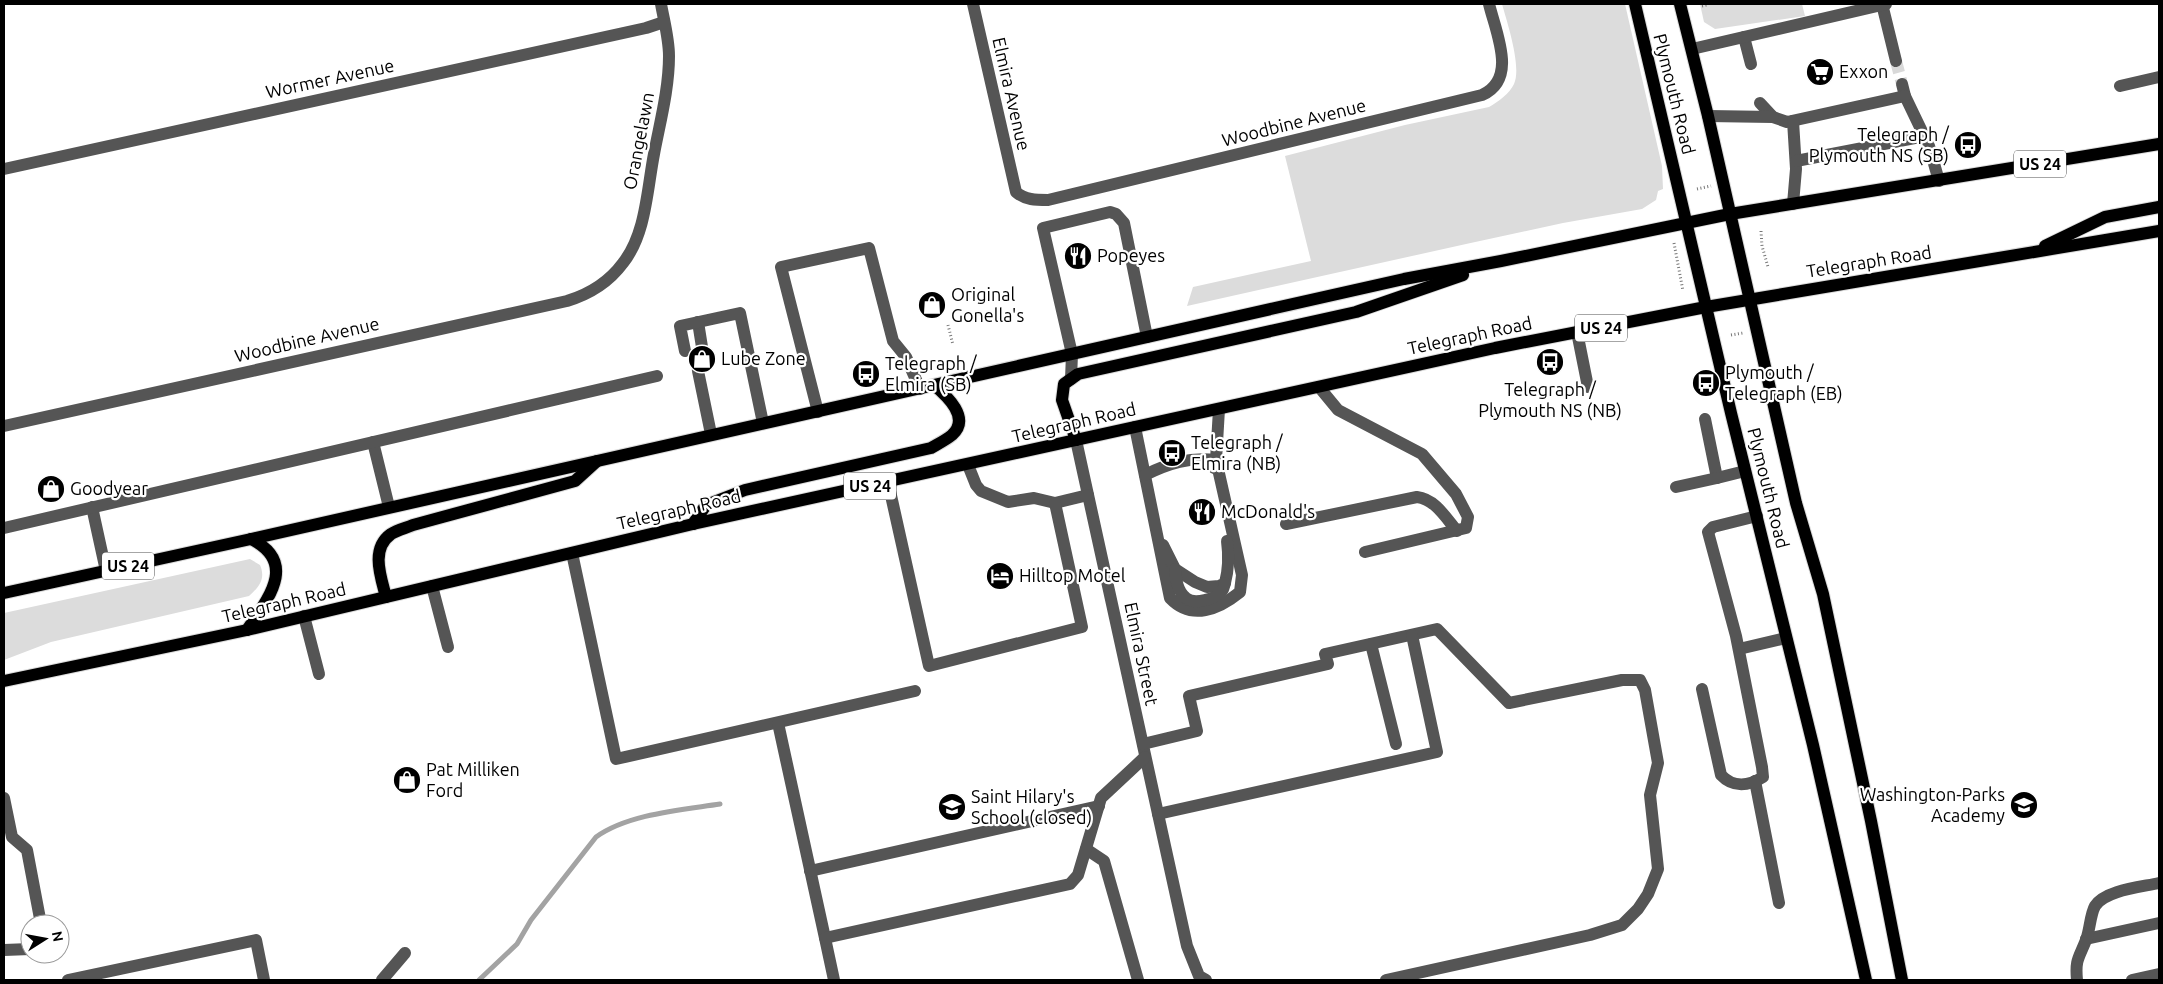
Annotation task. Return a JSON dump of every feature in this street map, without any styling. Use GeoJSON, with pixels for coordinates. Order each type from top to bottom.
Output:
{"type":"FeatureCollection","features":[{"type":"Feature","properties":{"kind":"main road","name":"Plymouth Road"},"geometry":{"type":"LineString","coordinates":[[1635,4],[1648,66],[1688,223],[1866,980]]}},
{"type":"Feature","properties":{"kind":"main road","name":"Plymouth Road"},"geometry":{"type":"LineString","coordinates":[[1680,4],[1708,116],[1796,503],[1823,594],[1902,980]]}},
{"type":"Feature","properties":{"kind":"main road","name":"US 24"},"geometry":{"type":"LineString","coordinates":[[4,593],[251,539],[711,434],[818,412],[1404,279],[1730,214],[2159,144]]}},
{"type":"Feature","properties":{"kind":"main road"},"geometry":{"type":"LineString","coordinates":[[2034,251],[2105,217],[2159,207]]}},
{"type":"Feature","properties":{"kind":"main road","name":"Telegraph Road"},"geometry":{"type":"LineString","coordinates":[[4,681],[247,630],[693,524],[1577,332],[1706,306],[2159,232]]}},
{"type":"Feature","properties":{"kind":"main road"},"geometry":{"type":"LineString","coordinates":[[1076,440],[1062,400],[1064,384],[1078,374],[1356,312],[1500,261]]}},
{"type":"Feature","properties":{"kind":"main road"},"geometry":{"type":"LineString","coordinates":[[693,524],[706,504],[745,490],[932,448],[953,434],[958,425],[957,412],[951,400],[934,385]]}},
{"type":"Feature","properties":{"kind":"main road"},"geometry":{"type":"LineString","coordinates":[[386,597],[379,568],[378,553],[382,543],[391,534],[412,525],[575,481],[599,460]]}},
{"type":"Feature","properties":{"kind":"main road"},"geometry":{"type":"LineString","coordinates":[[247,630],[273,591],[277,580],[270,554],[264,546],[251,539]]}},
{"type":"Feature","properties":{"kind":"street","name":"Orangelawn"},"geometry":{"type":"LineString","coordinates":[[612,276],[630,253],[640,225],[668,80],[669,54],[661,4]]}},
{"type":"Feature","properties":{"kind":"street","name":"Elmira Avenue"},"geometry":{"type":"LineString","coordinates":[[972,4],[1016,192]]}},
{"type":"Feature","properties":{"kind":"street","name":"Woodbine Avenue"},"geometry":{"type":"LineString","coordinates":[[1016,192],[1022,198],[1048,200],[1491,92],[1498,85],[1502,74],[1502,62],[1490,4]]}},
{"type":"Feature","properties":{"kind":"street"},"geometry":{"type":"LineString","coordinates":[[1692,49],[1884,4],[1896,61]]}},
{"type":"Feature","properties":{"kind":"street","name":"Wormer Avenue"},"geometry":{"type":"LineString","coordinates":[[4,169],[636,30],[664,22]]}},
{"type":"Feature","properties":{"kind":"street"},"geometry":{"type":"LineString","coordinates":[[1744,37],[1751,64]]}},
{"type":"Feature","properties":{"kind":"street"},"geometry":{"type":"LineString","coordinates":[[2120,86],[2159,77]]}},
{"type":"Feature","properties":{"kind":"street"},"geometry":{"type":"LineString","coordinates":[[1760,103],[1773,116],[1787,122],[1903,90],[1929,146],[1939,181]]}},
{"type":"Feature","properties":{"kind":"street"},"geometry":{"type":"LineString","coordinates":[[1708,116],[1773,116]]}},
{"type":"Feature","properties":{"kind":"street"},"geometry":{"type":"LineString","coordinates":[[1793,121],[1796,161],[1793,204]]}},
{"type":"Feature","properties":{"kind":"street"},"geometry":{"type":"LineString","coordinates":[[1796,161],[1925,136]]}},
{"type":"Feature","properties":{"kind":"street"},"geometry":{"type":"LineString","coordinates":[[1071,379],[1072,354],[1043,228],[1110,212],[1116,214],[1124,223],[1147,337]]}},
{"type":"Feature","properties":{"kind":"street"},"geometry":{"type":"LineString","coordinates":[[818,412],[781,267],[869,248],[893,341],[906,357],[920,388]]}},
{"type":"Feature","properties":{"kind":"street","name":"Woodbine Avenue"},"geometry":{"type":"LineString","coordinates":[[4,426],[567,301],[591,291],[612,276]]}},
{"type":"Feature","properties":{"kind":"street"},"geometry":{"type":"LineString","coordinates":[[693,323],[694,349],[680,326],[693,323],[740,313],[763,423]]}},
{"type":"Feature","properties":{"kind":"street"},"geometry":{"type":"LineString","coordinates":[[1577,332],[1588,387]]}},
{"type":"Feature","properties":{"kind":"street"},"geometry":{"type":"LineString","coordinates":[[704,403],[698,371],[711,434]]}},
{"type":"Feature","properties":{"kind":"street"},"geometry":{"type":"LineString","coordinates":[[4,528],[657,376]]}},
{"type":"Feature","properties":{"kind":"street"},"geometry":{"type":"LineString","coordinates":[[1319,387],[1338,410],[1422,454],[1456,494],[1468,518],[1466,528],[1457,531],[1365,552]]}},
{"type":"Feature","properties":{"kind":"street"},"geometry":{"type":"LineString","coordinates":[[1157,534],[1175,569],[1178,587],[1186,598],[1194,602],[1208,599],[1222,591],[1229,556],[1211,478],[1216,460],[1219,409]]}},
{"type":"Feature","properties":{"kind":"street"},"geometry":{"type":"LineString","coordinates":[[1704,419],[1717,478]]}},
{"type":"Feature","properties":{"kind":"street"},"geometry":{"type":"LineString","coordinates":[[1135,427],[1170,598],[1176,605],[1184,609],[1204,610],[1223,605],[1240,592],[1242,575],[1216,460]]}},
{"type":"Feature","properties":{"kind":"street","name":"Elmira Street"},"geometry":{"type":"LineString","coordinates":[[1076,440],[1187,946],[1199,976],[1206,980]]}},
{"type":"Feature","properties":{"kind":"street"},"geometry":{"type":"LineString","coordinates":[[373,442],[388,507]]}},
{"type":"Feature","properties":{"kind":"street"},"geometry":{"type":"LineString","coordinates":[[1145,475],[1180,460],[1198,458],[1216,460]]}},
{"type":"Feature","properties":{"kind":"street"},"geometry":{"type":"LineString","coordinates":[[968,465],[976,485],[981,491],[1008,502],[1034,498],[1055,503],[1088,495]]}},
{"type":"Feature","properties":{"kind":"street"},"geometry":{"type":"LineString","coordinates":[[1676,487],[1746,471]]}},
{"type":"Feature","properties":{"kind":"street"},"geometry":{"type":"LineString","coordinates":[[888,482],[929,666],[1082,627],[1055,503]]}},
{"type":"Feature","properties":{"kind":"street"},"geometry":{"type":"LineString","coordinates":[[1286,524],[1417,497],[1425,498],[1435,505],[1457,531]]}},
{"type":"Feature","properties":{"kind":"street"},"geometry":{"type":"LineString","coordinates":[[92,507],[106,571]]}},
{"type":"Feature","properties":{"kind":"street"},"geometry":{"type":"LineString","coordinates":[[1702,689],[1721,775],[1727,782],[1735,785],[1755,781],[1763,776],[1738,649],[1708,532],[1713,527],[1756,516]]}},
{"type":"Feature","properties":{"kind":"street"},"geometry":{"type":"LineString","coordinates":[[572,553],[616,759],[915,691]]}},
{"type":"Feature","properties":{"kind":"street"},"geometry":{"type":"LineString","coordinates":[[1175,569],[1206,587],[1225,583]]}},
{"type":"Feature","properties":{"kind":"street"},"geometry":{"type":"LineString","coordinates":[[432,586],[448,647]]}},
{"type":"Feature","properties":{"kind":"street"},"geometry":{"type":"LineString","coordinates":[[304,616],[319,674]]}},
{"type":"Feature","properties":{"kind":"street"},"geometry":{"type":"LineString","coordinates":[[1142,744],[1197,731],[1189,696],[1328,664],[1326,654],[1437,629],[1509,703],[1622,680],[1640,680],[1645,690],[1658,763],[1650,795],[1658,869],[1648,894],[1638,909],[1622,925],[1590,935],[1386,980]]}},
{"type":"Feature","properties":{"kind":"street"},"geometry":{"type":"LineString","coordinates":[[1158,814],[1437,752],[1412,635]]}},
{"type":"Feature","properties":{"kind":"street"},"geometry":{"type":"LineString","coordinates":[[1738,649],[1786,638]]}},
{"type":"Feature","properties":{"kind":"street"},"geometry":{"type":"LineString","coordinates":[[1372,644],[1396,744]]}},
{"type":"Feature","properties":{"kind":"street"},"geometry":{"type":"LineString","coordinates":[[778,723],[834,980]]}},
{"type":"Feature","properties":{"kind":"street"},"geometry":{"type":"LineString","coordinates":[[825,938],[1070,884],[1078,875],[1101,798],[1145,757]]}},
{"type":"Feature","properties":{"kind":"street"},"geometry":{"type":"LineString","coordinates":[[1755,781],[1779,903]]}},
{"type":"Feature","properties":{"kind":"street"},"geometry":{"type":"LineString","coordinates":[[4,798],[8,838],[27,850],[40,914]]}},
{"type":"Feature","properties":{"kind":"street"},"geometry":{"type":"LineString","coordinates":[[810,871],[1099,806]]}},
{"type":"Feature","properties":{"kind":"street"},"geometry":{"type":"LineString","coordinates":[[1086,849],[1104,862],[1138,980]]}},
{"type":"Feature","properties":{"kind":"street"},"geometry":{"type":"LineString","coordinates":[[2077,980],[2076,964],[2086,939],[2095,906],[2104,898],[2121,891],[2159,883]]}},
{"type":"Feature","properties":{"kind":"street"},"geometry":{"type":"LineString","coordinates":[[2086,939],[2159,923]]}},
{"type":"Feature","properties":{"kind":"street"},"geometry":{"type":"LineString","coordinates":[[68,980],[256,940],[264,980]]}},
{"type":"Feature","properties":{"kind":"street"},"geometry":{"type":"LineString","coordinates":[[4,950],[20,949]]}},
{"type":"Feature","properties":{"kind":"street"},"geometry":{"type":"LineString","coordinates":[[382,980],[405,953]]}},
{"type":"Feature","properties":{"kind":"street"},"geometry":{"type":"LineString","coordinates":[[2132,980],[2159,974]]}},
{"type":"Feature","properties":{"kind":"path"},"geometry":{"type":"LineString","coordinates":[[1702,6],[1707,4]]}},
{"type":"Feature","properties":{"kind":"path"},"geometry":{"type":"LineString","coordinates":[[1697,188],[1711,186]]}},
{"type":"Feature","properties":{"kind":"path"},"geometry":{"type":"LineString","coordinates":[[1761,231],[1762,246],[1768,267]]}},
{"type":"Feature","properties":{"kind":"path"},"geometry":{"type":"LineString","coordinates":[[1674,243],[1683,291]]}},
{"type":"Feature","properties":{"kind":"path"},"geometry":{"type":"LineString","coordinates":[[948,324],[952,346]]}},
{"type":"Feature","properties":{"kind":"path"},"geometry":{"type":"LineString","coordinates":[[1731,335],[1746,333]]}},
{"type":"Feature","properties":{"kind":"shaded area"},"geometry":{"type":"Polygon","coordinates":[[[1502,4],[1625,4],[1662,166],[1663,189],[1658,191],[1656,200],[1642,209],[1563,223],[1187,306],[1193,287],[1311,261],[1285,156],[1405,125],[1489,107],[1507,94],[1514,84],[1516,67],[1513,44],[1502,4]]]}},
{"type":"Feature","properties":{"kind":"shaded area"},"geometry":{"type":"Polygon","coordinates":[[[1700,4],[1802,4],[1805,16],[1715,29],[1704,22],[1700,4]]]}},
{"type":"Feature","properties":{"kind":"shaded area"},"geometry":{"type":"Polygon","coordinates":[[[250,559],[260,565],[262,579],[249,596],[51,642],[4,660],[4,613],[250,559]]]}},
{"type":"Feature","properties":{"kind":"waterway"},"geometry":{"type":"LineString","coordinates":[[479,980],[517,944],[531,920],[596,837],[609,829],[639,818],[720,804]]}},
{"type":"Feature","properties":{"kind":"tunnel"},"geometry":{"type":"LineString","coordinates":[[1896,61],[1902,84]]}},
{"type":"Feature","properties":{"kind":"tunnel"},"geometry":{"type":"LineString","coordinates":[[702,347],[707,369]]}},
{"type":"Feature","properties":{"kind":"tunnel"},"geometry":{"type":"LineString","coordinates":[[693,349],[698,371]]}},
{"type":"Feature","properties":{"kind":"place","name":"Exxon"},"geometry":{"type":"Point","coordinates":[1820,72]}},
{"type":"Feature","properties":{"kind":"place","name":"Telegraph / Plymouth NS (SB)"},"geometry":{"type":"Point","coordinates":[1968,145]}},
{"type":"Feature","properties":{"kind":"place","name":"Popeyes"},"geometry":{"type":"Point","coordinates":[1078,256]}},
{"type":"Feature","properties":{"kind":"place","name":"Original Gonella's"},"geometry":{"type":"Point","coordinates":[932,305]}},
{"type":"Feature","properties":{"kind":"place","name":"Lube Zone"},"geometry":{"type":"Point","coordinates":[702,359]}},
{"type":"Feature","properties":{"kind":"place","name":"Telegraph / Plymouth NS (NB)"},"geometry":{"type":"Point","coordinates":[1550,362]}},
{"type":"Feature","properties":{"kind":"place","name":"Telegraph / Elmira (SB)"},"geometry":{"type":"Point","coordinates":[866,374]}},
{"type":"Feature","properties":{"kind":"place","name":"Plymouth / Telegraph (EB)"},"geometry":{"type":"Point","coordinates":[1706,383]}},
{"type":"Feature","properties":{"kind":"place","name":"Telegraph / Elmira (NB)"},"geometry":{"type":"Point","coordinates":[1172,453]}},
{"type":"Feature","properties":{"kind":"place","name":"Goodyear"},"geometry":{"type":"Point","coordinates":[51,489]}},
{"type":"Feature","properties":{"kind":"place","name":"McDonald's"},"geometry":{"type":"Point","coordinates":[1202,512]}},
{"type":"Feature","properties":{"kind":"place","name":"Hilltop Motel"},"geometry":{"type":"Point","coordinates":[1000,576]}},
{"type":"Feature","properties":{"kind":"place","name":"Pat Milliken Ford"},"geometry":{"type":"Point","coordinates":[407,780]}},
{"type":"Feature","properties":{"kind":"place","name":"Washington-Parks Academy"},"geometry":{"type":"Point","coordinates":[2024,805]}},
{"type":"Feature","properties":{"kind":"place","name":"Saint Hilary's School (closed)"},"geometry":{"type":"Point","coordinates":[952,807]}}]}
